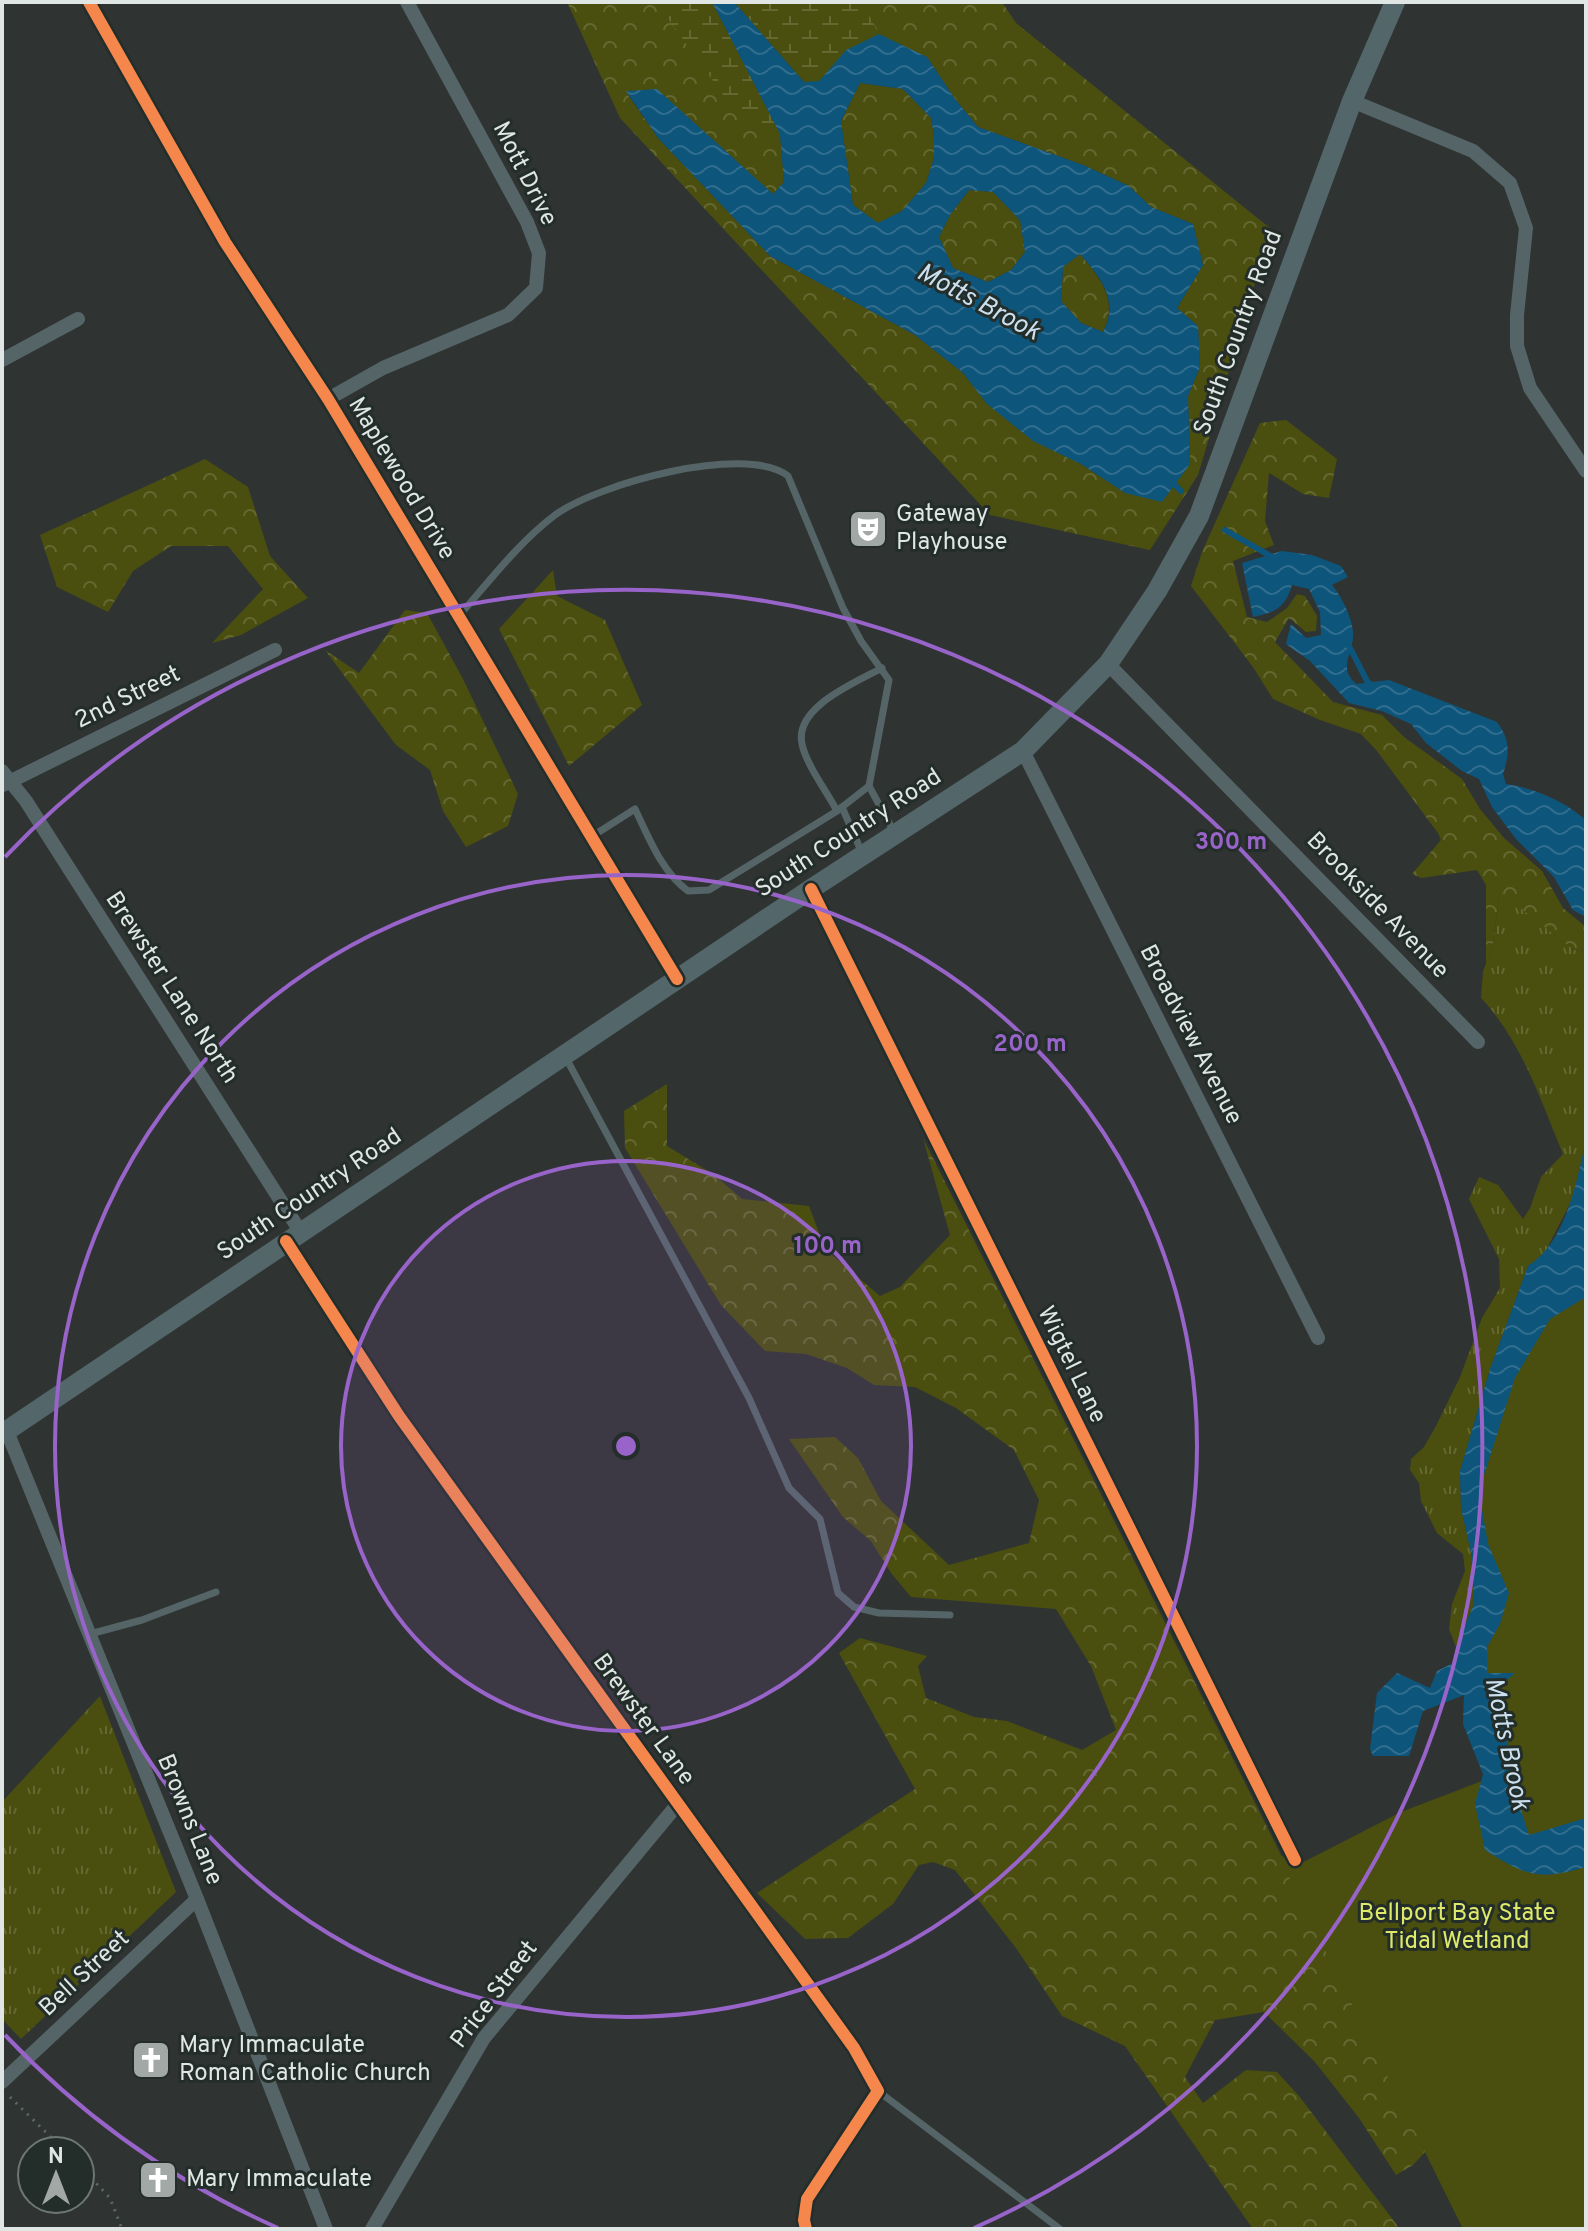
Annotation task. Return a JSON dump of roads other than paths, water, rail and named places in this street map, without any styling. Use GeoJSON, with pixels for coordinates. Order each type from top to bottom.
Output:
{"type":"FeatureCollection","features":[{"type":"Feature","properties":{"kind":"main road","name":"South Country Road"},"geometry":{"type":"LineString","coordinates":[[4,1432],[811,889],[1023,751],[1108,664],[1157,591],[1199,516],[1352,101],[1395,2]]}},
{"type":"Feature","properties":{"kind":"street","name":"Mott Drive"},"geometry":{"type":"LineString","coordinates":[[328,399],[383,368],[508,315],[536,288],[539,253],[527,222],[407,2]]}},
{"type":"Feature","properties":{"kind":"street","name":"Maplewood Drive"},"geometry":{"type":"LineString","coordinates":[[94,4],[225,242],[328,399],[677,979]]}},
{"type":"Feature","properties":{"kind":"street"},"geometry":{"type":"LineString","coordinates":[[1352,101],[1473,151],[1510,183],[1526,228],[1517,346],[1530,388],[1586,471]]}},
{"type":"Feature","properties":{"kind":"street"},"geometry":{"type":"LineString","coordinates":[[2,360],[78,319]]}},
{"type":"Feature","properties":{"kind":"street","name":"2nd Street"},"geometry":{"type":"LineString","coordinates":[[5,779],[275,650]]}},
{"type":"Feature","properties":{"kind":"street","name":"Brookside Avenue"},"geometry":{"type":"LineString","coordinates":[[1108,664],[1478,1042]]}},
{"type":"Feature","properties":{"kind":"street","name":"Broadview Avenue"},"geometry":{"type":"LineString","coordinates":[[1023,751],[1318,1338]]}},
{"type":"Feature","properties":{"kind":"street","name":"Brewster Lane North"},"geometry":{"type":"LineString","coordinates":[[5,779],[34,814],[293,1236]]}},
{"type":"Feature","properties":{"kind":"street","name":"Wigtel Lane"},"geometry":{"type":"LineString","coordinates":[[811,889],[1295,1860]]}},
{"type":"Feature","properties":{"kind":"street","name":"Brewster Lane"},"geometry":{"type":"LineString","coordinates":[[293,1236],[399,1416],[854,2048],[878,2091]]}},
{"type":"Feature","properties":{"kind":"street","name":"Browns Lane"},"geometry":{"type":"LineString","coordinates":[[4,1432],[90,1634],[326,2229]]}},
{"type":"Feature","properties":{"kind":"street","name":"Price Street"},"geometry":{"type":"LineString","coordinates":[[372,2229],[484,2038],[677,1805]]}},
{"type":"Feature","properties":{"kind":"street","name":"Bell Street"},"geometry":{"type":"LineString","coordinates":[[2,2082],[197,1899]]}},
{"type":"Feature","properties":{"kind":"street"},"geometry":{"type":"LineString","coordinates":[[806,2229],[807,2199],[878,2091]]}},
{"type":"Feature","properties":{"kind":"lane"},"geometry":{"type":"LineString","coordinates":[[458,617],[520,547],[556,513],[599,491],[712,464],[752,463],[778,468],[788,476],[843,608],[861,641],[889,680],[869,786],[895,834]]}},
{"type":"Feature","properties":{"kind":"lane"},"geometry":{"type":"LineString","coordinates":[[863,855],[802,747],[800,729],[807,715],[882,668]]}},
{"type":"Feature","properties":{"kind":"lane"},"geometry":{"type":"LineString","coordinates":[[591,837],[635,809],[675,882],[688,891],[709,890],[839,809],[869,786]]}},
{"type":"Feature","properties":{"kind":"lane"},"geometry":{"type":"LineString","coordinates":[[565,1057],[749,1398],[789,1488],[820,1519],[838,1593],[854,1607],[879,1613],[950,1615]]}},
{"type":"Feature","properties":{"kind":"lane"},"geometry":{"type":"LineString","coordinates":[[90,1634],[142,1620],[216,1592]]}},
{"type":"Feature","properties":{"kind":"lane"},"geometry":{"type":"LineString","coordinates":[[878,2091],[1060,2229]]}},
{"type":"Feature","properties":{"kind":"water"},"geometry":{"type":"Polygon","coordinates":[[[712,2],[734,2],[804,82],[819,81],[846,50],[879,34],[927,57],[978,127],[1083,165],[1129,186],[1151,207],[1193,224],[1203,265],[1177,308],[1198,326],[1200,367],[1188,396],[1190,464],[1162,502],[1125,493],[1081,464],[1033,441],[987,404],[963,373],[915,335],[770,256],[658,138],[626,91],[657,89],[773,194],[784,182],[780,134],[712,2]],[[860,83],[841,121],[853,205],[878,223],[902,211],[926,183],[934,158],[934,135],[931,118],[903,89],[860,83]],[[969,190],[950,215],[939,237],[953,268],[988,282],[1011,270],[1025,252],[1020,220],[993,192],[969,190]],[[1080,254],[1063,267],[1061,301],[1081,323],[1103,332],[1109,310],[1101,280],[1080,254]]]}},
{"type":"Feature","properties":{"kind":"water"},"geometry":{"type":"Polygon","coordinates":[[[1282,551],[1312,555],[1341,566],[1348,577],[1332,585],[1352,624],[1353,637],[1347,667],[1356,684],[1389,680],[1497,722],[1508,746],[1503,774],[1506,784],[1549,796],[1586,820],[1586,917],[1573,910],[1554,877],[1516,839],[1492,807],[1479,779],[1462,771],[1426,743],[1411,724],[1382,711],[1349,703],[1310,661],[1286,644],[1291,624],[1306,638],[1321,635],[1320,612],[1309,589],[1292,585],[1278,608],[1253,617],[1242,563],[1282,551]]]}},
{"type":"Feature","properties":{"kind":"water"},"geometry":{"type":"Polygon","coordinates":[[[1586,1140],[1586,1297],[1550,1319],[1515,1378],[1479,1491],[1488,1544],[1509,1593],[1500,1624],[1487,1647],[1487,1673],[1515,1673],[1496,1690],[1529,1835],[1586,1818],[1586,1867],[1544,1875],[1511,1866],[1485,1850],[1475,1804],[1483,1774],[1463,1724],[1464,1695],[1423,1711],[1409,1756],[1373,1756],[1370,1749],[1377,1693],[1397,1673],[1430,1688],[1437,1671],[1455,1662],[1456,1647],[1474,1604],[1472,1557],[1461,1508],[1460,1471],[1490,1369],[1528,1266],[1552,1242],[1561,1226],[1574,1192],[1586,1140]]]}},
{"type":"Feature","properties":{"kind":"waterway","name":"Motts Brook"},"geometry":{"type":"LineString","coordinates":[[1170,480],[1181,491]]}},
{"type":"Feature","properties":{"kind":"waterway","name":"Motts Brook"},"geometry":{"type":"LineString","coordinates":[[1225,530],[1274,558]]}},
{"type":"Feature","properties":{"kind":"waterway","name":"Motts Brook"},"geometry":{"type":"LineString","coordinates":[[1346,640],[1372,686]]}},
{"type":"Feature","properties":{"kind":"place","name":"Gateway Playhouse"},"geometry":{"type":"Point","coordinates":[868,529]}},
{"type":"Feature","properties":{"kind":"place","name":"Mary Immaculate Roman Catholic Church"},"geometry":{"type":"Point","coordinates":[151,2060]}},
{"type":"Feature","properties":{"kind":"place","name":"Mary Immaculate"},"geometry":{"type":"Point","coordinates":[158,2180]}},
{"type":"Feature","properties":{"kind":"park label","name":"Bellport Bay State Tidal Wetland"},"geometry":{"type":"Point","coordinates":[1457,1928]}}]}
